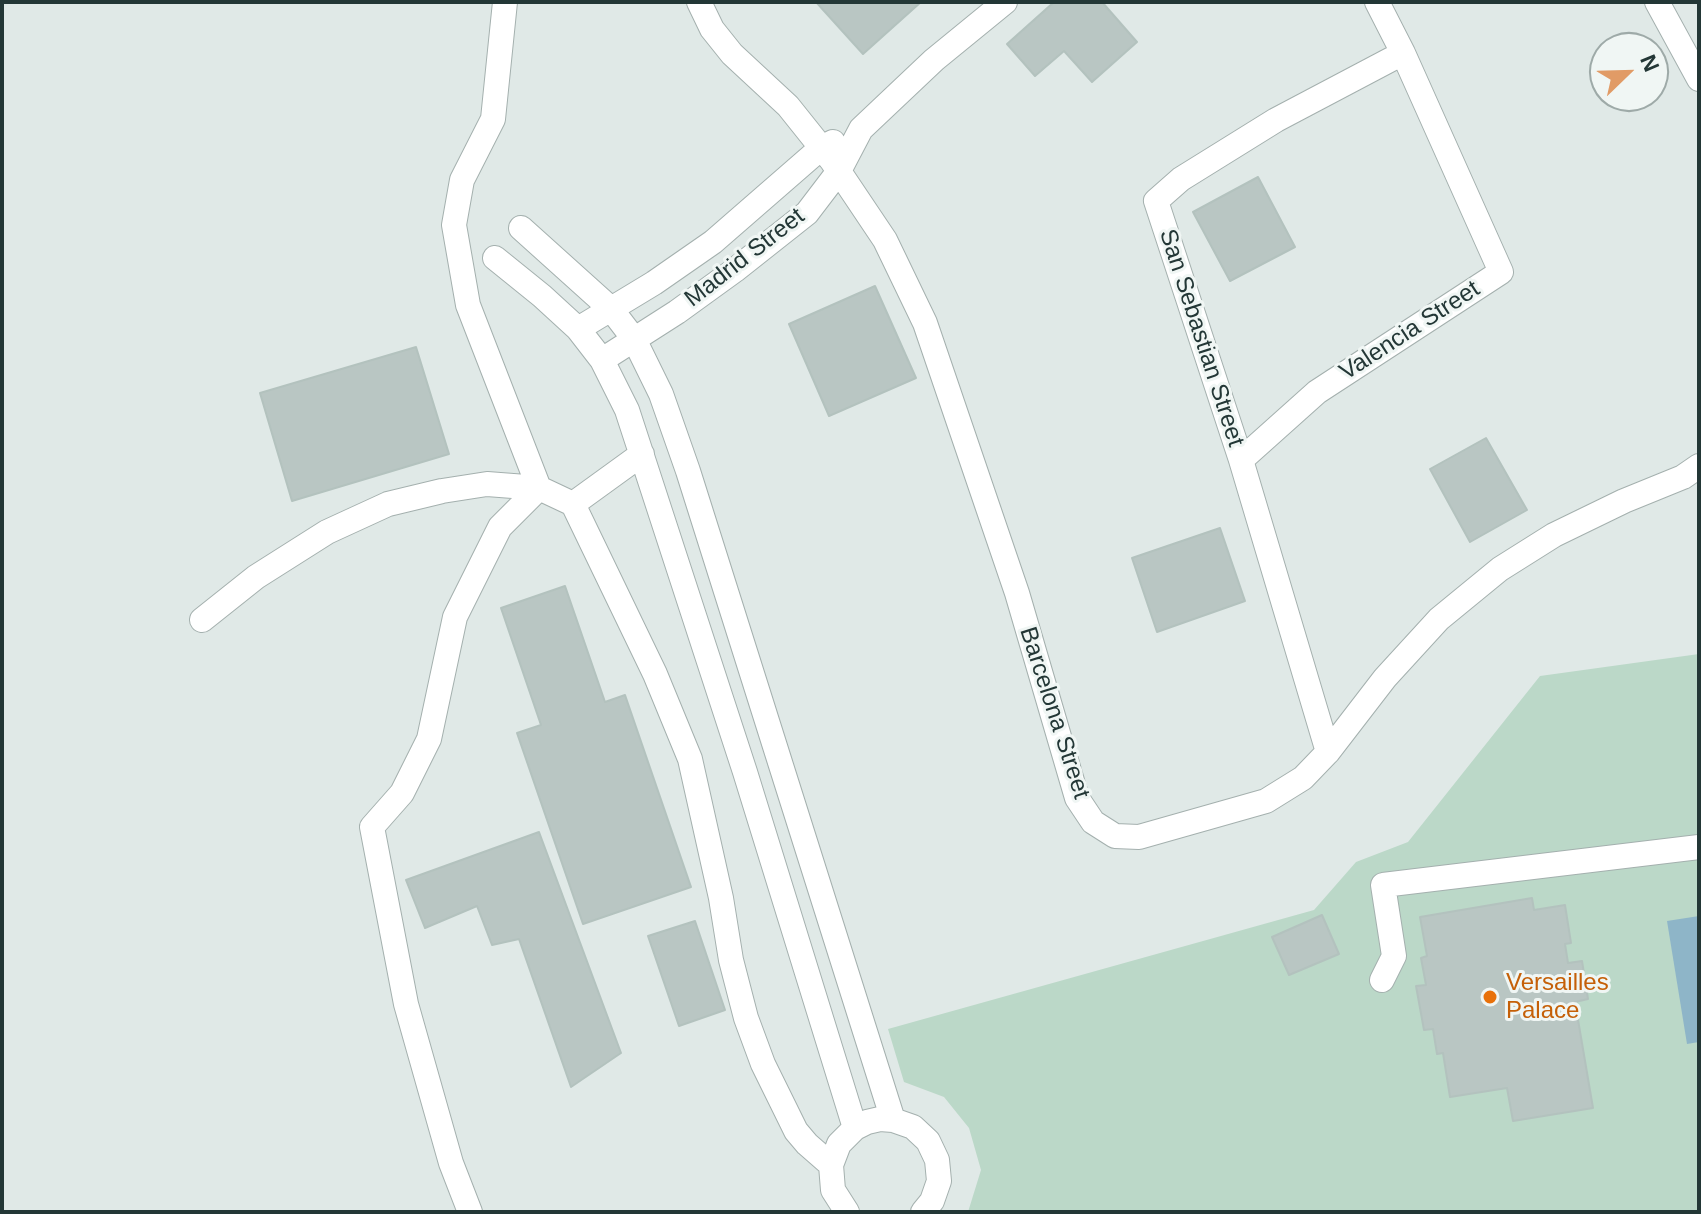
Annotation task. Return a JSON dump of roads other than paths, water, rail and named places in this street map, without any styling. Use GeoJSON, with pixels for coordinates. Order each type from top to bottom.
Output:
{"type":"FeatureCollection","features":[{"type":"Feature","properties":{"kind":"street"},"geometry":{"type":"LineString","coordinates":[[505,2],[493,119],[462,180],[454,225],[468,305],[539,488]]}},
{"type":"Feature","properties":{"kind":"street","name":"Barcelona Street"},"geometry":{"type":"LineString","coordinates":[[699,2],[712,29],[732,54],[788,106],[839,171],[885,240],[925,323],[1017,593],[1077,798],[1093,822],[1115,836],[1139,837],[1266,801],[1303,778],[1328,752],[1385,678],[1439,619],[1500,569],[1554,535],[1683,477],[1699,466]]}},
{"type":"Feature","properties":{"kind":"street","name":"Madrid Street"},"geometry":{"type":"LineString","coordinates":[[578,329],[654,283],[713,242],[821,148],[861,129],[934,60],[1005,2]]}},
{"type":"Feature","properties":{"kind":"street","name":"Valencia Street"},"geometry":{"type":"LineString","coordinates":[[1241,460],[1317,392],[1501,272],[1377,2]]}},
{"type":"Feature","properties":{"kind":"street"},"geometry":{"type":"LineString","coordinates":[[1657,2],[1699,79]]}},
{"type":"Feature","properties":{"kind":"street","name":"San Sebastian Street"},"geometry":{"type":"LineString","coordinates":[[1328,752],[1241,460],[1156,201],[1181,179],[1276,120],[1403,53]]}},
{"type":"Feature","properties":{"kind":"street","name":"Madrid Street"},"geometry":{"type":"LineString","coordinates":[[602,360],[735,270],[807,213],[839,171],[861,129]]}},
{"type":"Feature","properties":{"kind":"street"},"geometry":{"type":"LineString","coordinates":[[521,228],[611,309],[634,339],[661,394],[893,1120]]}},
{"type":"Feature","properties":{"kind":"street"},"geometry":{"type":"LineString","coordinates":[[495,258],[578,329],[602,360],[627,410],[740,757],[855,1128]]}},
{"type":"Feature","properties":{"kind":"street"},"geometry":{"type":"LineString","coordinates":[[573,504],[642,454]]}},
{"type":"Feature","properties":{"kind":"street"},"geometry":{"type":"LineString","coordinates":[[202,620],[256,577],[327,532],[388,504],[487,484],[539,488],[573,504],[655,674],[690,759],[721,898],[731,960],[746,1018],[763,1064],[796,1131],[831,1165]]}},
{"type":"Feature","properties":{"kind":"street"},"geometry":{"type":"LineString","coordinates":[[470,1212],[451,1163],[406,1004],[372,827],[402,793],[429,739],[455,617],[500,527],[539,488]]}},
{"type":"Feature","properties":{"kind":"street"},"geometry":{"type":"LineString","coordinates":[[1382,980],[1394,956],[1383,885],[1699,847]]}},
{"type":"Feature","properties":{"kind":"street"},"geometry":{"type":"LineString","coordinates":[[847,1212],[833,1190],[831,1165],[839,1144],[855,1128],[880,1119],[913,1127],[928,1141],[937,1160],[939,1181],[932,1201],[923,1212]]}},
{"type":"Feature","properties":{"kind":"water"},"geometry":{"type":"Polygon","coordinates":[[[1699,916],[1699,1042],[1687,1044],[1667,921],[1699,916]]]}},
{"type":"Feature","properties":{"kind":"place","name":"Versailles Palace"},"geometry":{"type":"Point","coordinates":[1490,997]}}]}
